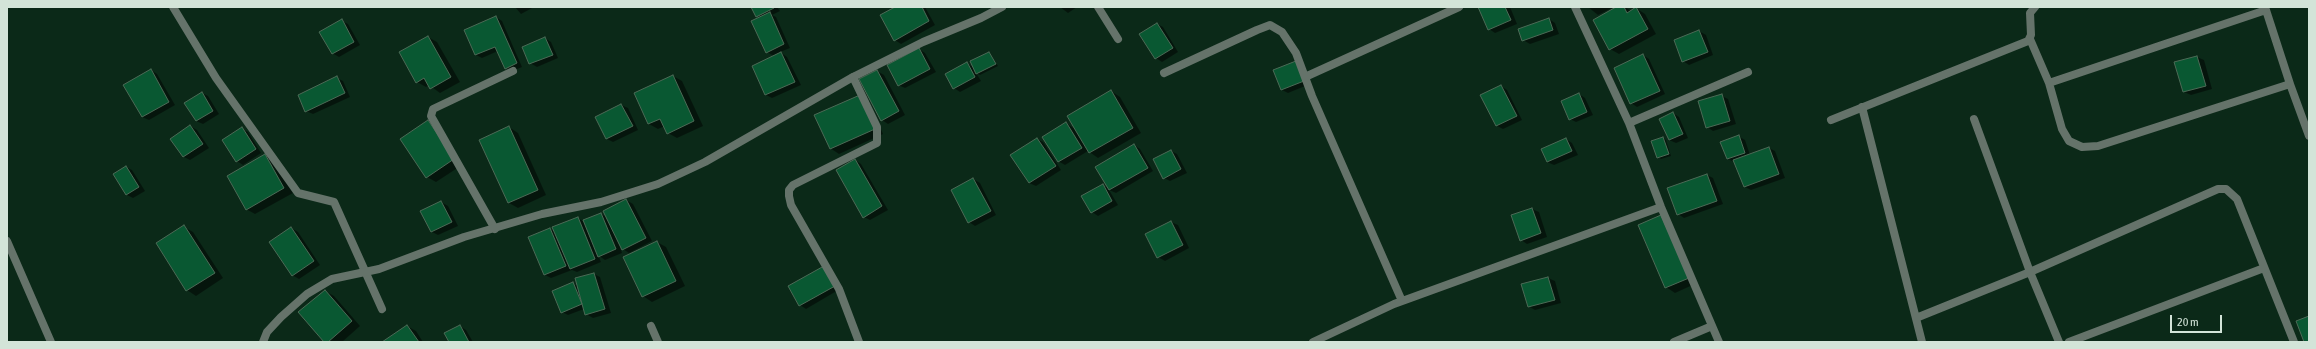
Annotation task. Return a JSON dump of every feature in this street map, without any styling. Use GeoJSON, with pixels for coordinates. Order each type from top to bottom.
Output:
{"type":"FeatureCollection","features":[{"type":"Feature","properties":{"kind":"street"},"geometry":{"type":"LineString","coordinates":[[173,7],[216,78],[298,193],[334,202],[382,309]]}},
{"type":"Feature","properties":{"kind":"street"},"geometry":{"type":"LineString","coordinates":[[263,342],[267,332],[274,323],[319,285],[332,280],[366,272],[495,229],[564,208],[607,201],[658,184],[705,162],[853,77],[923,42],[981,18],[1002,7]]}},
{"type":"Feature","properties":{"kind":"street"},"geometry":{"type":"LineString","coordinates":[[1098,7],[1118,39]]}},
{"type":"Feature","properties":{"kind":"street"},"geometry":{"type":"LineString","coordinates":[[1305,78],[1459,7]]}},
{"type":"Feature","properties":{"kind":"street"},"geometry":{"type":"LineString","coordinates":[[1575,7],[1629,123],[1661,207],[1719,342]]}},
{"type":"Feature","properties":{"kind":"street"},"geometry":{"type":"LineString","coordinates":[[2036,7],[2030,13],[2030,39],[2049,83],[2062,129],[2069,141],[2082,147],[2098,146],[2290,84]]}},
{"type":"Feature","properties":{"kind":"street"},"geometry":{"type":"LineString","coordinates":[[2049,83],[2266,8],[2290,84],[2309,136]]}},
{"type":"Feature","properties":{"kind":"street"},"geometry":{"type":"LineString","coordinates":[[1164,73],[1270,25],[1282,32],[1296,53],[1305,78],[1402,301]]}},
{"type":"Feature","properties":{"kind":"street"},"geometry":{"type":"LineString","coordinates":[[1831,120],[2030,39]]}},
{"type":"Feature","properties":{"kind":"street"},"geometry":{"type":"LineString","coordinates":[[495,229],[431,116],[433,110],[512,71]]}},
{"type":"Feature","properties":{"kind":"street"},"geometry":{"type":"LineString","coordinates":[[1629,123],[1748,72]]}},
{"type":"Feature","properties":{"kind":"street"},"geometry":{"type":"LineString","coordinates":[[853,77],[877,127],[877,143],[793,185],[789,196],[791,205],[839,289],[859,342]]}},
{"type":"Feature","properties":{"kind":"street"},"geometry":{"type":"LineString","coordinates":[[1862,107],[1922,342]]}},
{"type":"Feature","properties":{"kind":"street"},"geometry":{"type":"LineString","coordinates":[[1974,118],[2030,272],[2059,342]]}},
{"type":"Feature","properties":{"kind":"street"},"geometry":{"type":"LineString","coordinates":[[1916,318],[2030,272],[2218,189],[2226,189],[2236,199],[2294,342]]}},
{"type":"Feature","properties":{"kind":"street"},"geometry":{"type":"LineString","coordinates":[[1313,342],[1402,301],[1661,207]]}},
{"type":"Feature","properties":{"kind":"street"},"geometry":{"type":"LineString","coordinates":[[7,241],[51,342]]}},
{"type":"Feature","properties":{"kind":"street"},"geometry":{"type":"LineString","coordinates":[[2069,342],[2264,268]]}},
{"type":"Feature","properties":{"kind":"street"},"geometry":{"type":"LineString","coordinates":[[651,326],[658,342]]}},
{"type":"Feature","properties":{"kind":"street"},"geometry":{"type":"LineString","coordinates":[[1674,342],[1712,326]]}},
{"type":"Feature","properties":{"kind":"building"},"geometry":{"type":"Polygon","coordinates":[[[751,7],[774,7],[774,8],[756,17],[751,7]]]}},
{"type":"Feature","properties":{"kind":"building"},"geometry":{"type":"Polygon","coordinates":[[[895,7],[922,7],[929,21],[894,41],[880,15],[895,7]]]}},
{"type":"Feature","properties":{"kind":"building"},"geometry":{"type":"Polygon","coordinates":[[[1478,7],[1505,7],[1511,20],[1488,30],[1478,7]]]}},
{"type":"Feature","properties":{"kind":"building"},"geometry":{"type":"Polygon","coordinates":[[[1616,7],[1624,7],[1627,13],[1636,7],[1648,29],[1609,50],[1593,20],[1616,7]]]}},
{"type":"Feature","properties":{"kind":"building"},"geometry":{"type":"Polygon","coordinates":[[[770,12],[784,44],[766,53],[751,21],[770,12]]]}},
{"type":"Feature","properties":{"kind":"building"},"geometry":{"type":"Polygon","coordinates":[[[496,16],[517,63],[505,69],[495,47],[475,55],[464,30],[496,16]]]}},
{"type":"Feature","properties":{"kind":"building"},"geometry":{"type":"Polygon","coordinates":[[[1549,18],[1553,30],[1522,41],[1518,29],[1549,18]]]}},
{"type":"Feature","properties":{"kind":"building"},"geometry":{"type":"Polygon","coordinates":[[[342,19],[354,42],[332,54],[319,32],[342,19]]]}},
{"type":"Feature","properties":{"kind":"building"},"geometry":{"type":"Polygon","coordinates":[[[1157,23],[1173,48],[1155,59],[1139,34],[1157,23]]]}},
{"type":"Feature","properties":{"kind":"building"},"geometry":{"type":"Polygon","coordinates":[[[1699,30],[1708,52],[1682,62],[1674,40],[1699,30]]]}},
{"type":"Feature","properties":{"kind":"building"},"geometry":{"type":"Polygon","coordinates":[[[428,36],[451,77],[430,89],[424,78],[416,83],[399,52],[428,36]]]}},
{"type":"Feature","properties":{"kind":"building"},"geometry":{"type":"Polygon","coordinates":[[[545,37],[553,55],[529,64],[522,47],[545,37]]]}},
{"type":"Feature","properties":{"kind":"building"},"geometry":{"type":"Polygon","coordinates":[[[919,48],[930,69],[898,86],[887,65],[919,48]]]}},
{"type":"Feature","properties":{"kind":"building"},"geometry":{"type":"Polygon","coordinates":[[[781,52],[795,82],[765,95],[752,66],[781,52]]]}},
{"type":"Feature","properties":{"kind":"building"},"geometry":{"type":"Polygon","coordinates":[[[989,52],[996,64],[976,74],[970,61],[989,52]]]}},
{"type":"Feature","properties":{"kind":"building"},"geometry":{"type":"Polygon","coordinates":[[[1643,54],[1660,91],[1630,104],[1614,68],[1643,54]]]}},
{"type":"Feature","properties":{"kind":"building"},"geometry":{"type":"Polygon","coordinates":[[[2197,56],[2206,86],[2183,92],[2174,62],[2197,56]]]}},
{"type":"Feature","properties":{"kind":"building"},"geometry":{"type":"Polygon","coordinates":[[[1296,61],[1304,81],[1281,90],[1273,70],[1296,61]]]}},
{"type":"Feature","properties":{"kind":"building"},"geometry":{"type":"Polygon","coordinates":[[[967,62],[975,77],[953,89],[945,74],[967,62]]]}},
{"type":"Feature","properties":{"kind":"building"},"geometry":{"type":"Polygon","coordinates":[[[151,69],[169,102],[142,117],[123,85],[151,69]]]}},
{"type":"Feature","properties":{"kind":"building"},"geometry":{"type":"Polygon","coordinates":[[[877,70],[899,111],[881,121],[859,79],[877,70]]]}},
{"type":"Feature","properties":{"kind":"building"},"geometry":{"type":"Polygon","coordinates":[[[673,75],[694,121],[667,134],[660,119],[648,124],[634,93],[673,75]]]}},
{"type":"Feature","properties":{"kind":"building"},"geometry":{"type":"Polygon","coordinates":[[[337,76],[345,93],[305,112],[298,95],[337,76]]]}},
{"type":"Feature","properties":{"kind":"building"},"geometry":{"type":"Polygon","coordinates":[[[1501,85],[1517,116],[1496,126],[1480,95],[1501,85]]]}},
{"type":"Feature","properties":{"kind":"building"},"geometry":{"type":"Polygon","coordinates":[[[1111,90],[1133,128],[1089,153],[1067,116],[1111,90]]]}},
{"type":"Feature","properties":{"kind":"building"},"geometry":{"type":"Polygon","coordinates":[[[202,92],[213,111],[196,121],[184,103],[202,92]]]}},
{"type":"Feature","properties":{"kind":"building"},"geometry":{"type":"Polygon","coordinates":[[[1579,93],[1587,112],[1569,120],[1561,101],[1579,93]]]}},
{"type":"Feature","properties":{"kind":"building"},"geometry":{"type":"Polygon","coordinates":[[[1722,94],[1730,121],[1706,128],[1698,101],[1722,94]]]}},
{"type":"Feature","properties":{"kind":"building"},"geometry":{"type":"Polygon","coordinates":[[[860,95],[875,129],[830,149],[814,115],[860,95]]]}},
{"type":"Feature","properties":{"kind":"building"},"geometry":{"type":"Polygon","coordinates":[[[621,104],[633,126],[606,139],[595,117],[621,104]]]}},
{"type":"Feature","properties":{"kind":"building"},"geometry":{"type":"Polygon","coordinates":[[[1673,112],[1683,134],[1669,140],[1659,119],[1673,112]]]}},
{"type":"Feature","properties":{"kind":"building"},"geometry":{"type":"Polygon","coordinates":[[[428,120],[454,159],[426,178],[400,139],[428,120]]]}},
{"type":"Feature","properties":{"kind":"building"},"geometry":{"type":"Polygon","coordinates":[[[1066,122],[1082,148],[1058,162],[1042,137],[1066,122]]]}},
{"type":"Feature","properties":{"kind":"building"},"geometry":{"type":"Polygon","coordinates":[[[190,125],[203,144],[183,157],[170,139],[190,125]]]}},
{"type":"Feature","properties":{"kind":"building"},"geometry":{"type":"Polygon","coordinates":[[[509,126],[538,190],[508,203],[479,140],[509,126]]]}},
{"type":"Feature","properties":{"kind":"building"},"geometry":{"type":"Polygon","coordinates":[[[242,127],[256,149],[236,162],[222,140],[242,127]]]}},
{"type":"Feature","properties":{"kind":"building"},"geometry":{"type":"Polygon","coordinates":[[[1739,135],[1745,153],[1727,159],[1720,142],[1739,135]]]}},
{"type":"Feature","properties":{"kind":"building"},"geometry":{"type":"Polygon","coordinates":[[[1663,137],[1669,154],[1657,158],[1651,141],[1663,137]]]}},
{"type":"Feature","properties":{"kind":"building"},"geometry":{"type":"Polygon","coordinates":[[[1037,138],[1056,166],[1029,183],[1010,155],[1037,138]]]}},
{"type":"Feature","properties":{"kind":"building"},"geometry":{"type":"Polygon","coordinates":[[[1566,138],[1572,151],[1547,162],[1541,149],[1566,138]]]}},
{"type":"Feature","properties":{"kind":"building"},"geometry":{"type":"Polygon","coordinates":[[[1134,144],[1148,168],[1109,190],[1095,167],[1134,144]]]}},
{"type":"Feature","properties":{"kind":"building"},"geometry":{"type":"Polygon","coordinates":[[[1769,147],[1779,174],[1744,187],[1733,160],[1769,147]]]}},
{"type":"Feature","properties":{"kind":"building"},"geometry":{"type":"Polygon","coordinates":[[[1171,150],[1181,169],[1163,179],[1153,159],[1171,150]]]}},
{"type":"Feature","properties":{"kind":"building"},"geometry":{"type":"Polygon","coordinates":[[[265,154],[284,188],[246,210],[227,176],[265,154]]]}},
{"type":"Feature","properties":{"kind":"building"},"geometry":{"type":"Polygon","coordinates":[[[855,159],[882,206],[863,218],[836,170],[855,159]]]}},
{"type":"Feature","properties":{"kind":"building"},"geometry":{"type":"Polygon","coordinates":[[[126,166],[139,187],[126,195],[113,174],[126,166]]]}},
{"type":"Feature","properties":{"kind":"building"},"geometry":{"type":"Polygon","coordinates":[[[1707,174],[1717,201],[1677,215],[1667,188],[1707,174]]]}},
{"type":"Feature","properties":{"kind":"building"},"geometry":{"type":"Polygon","coordinates":[[[973,178],[991,211],[968,223],[951,190],[973,178]]]}},
{"type":"Feature","properties":{"kind":"building"},"geometry":{"type":"Polygon","coordinates":[[[1103,184],[1112,201],[1091,213],[1081,196],[1103,184]]]}},
{"type":"Feature","properties":{"kind":"building"},"geometry":{"type":"Polygon","coordinates":[[[626,199],[646,238],[622,250],[603,211],[626,199]]]}},
{"type":"Feature","properties":{"kind":"building"},"geometry":{"type":"Polygon","coordinates":[[[441,201],[452,222],[431,232],[420,211],[441,201]]]}},
{"type":"Feature","properties":{"kind":"building"},"geometry":{"type":"Polygon","coordinates":[[[1532,208],[1541,233],[1520,241],[1511,215],[1532,208]]]}},
{"type":"Feature","properties":{"kind":"building"},"geometry":{"type":"Polygon","coordinates":[[[601,213],[616,249],[598,257],[583,220],[601,213]]]}},
{"type":"Feature","properties":{"kind":"building"},"geometry":{"type":"Polygon","coordinates":[[[1661,215],[1689,278],[1665,288],[1638,225],[1661,215]]]}},
{"type":"Feature","properties":{"kind":"building"},"geometry":{"type":"Polygon","coordinates":[[[578,217],[595,259],[570,269],[552,227],[578,217]]]}},
{"type":"Feature","properties":{"kind":"building"},"geometry":{"type":"Polygon","coordinates":[[[1171,221],[1183,245],[1157,258],[1145,234],[1171,221]]]}},
{"type":"Feature","properties":{"kind":"building"},"geometry":{"type":"Polygon","coordinates":[[[184,225],[215,273],[186,291],[156,243],[184,225]]]}},
{"type":"Feature","properties":{"kind":"building"},"geometry":{"type":"Polygon","coordinates":[[[291,227],[314,261],[292,276],[269,242],[291,227]]]}},
{"type":"Feature","properties":{"kind":"building"},"geometry":{"type":"Polygon","coordinates":[[[550,228],[566,266],[544,275],[528,237],[550,228]]]}},
{"type":"Feature","properties":{"kind":"building"},"geometry":{"type":"Polygon","coordinates":[[[657,241],[676,281],[642,297],[623,257],[657,241]]]}},
{"type":"Feature","properties":{"kind":"building"},"geometry":{"type":"Polygon","coordinates":[[[824,266],[835,286],[799,306],[788,286],[824,266]]]}},
{"type":"Feature","properties":{"kind":"building"},"geometry":{"type":"Polygon","coordinates":[[[594,273],[605,309],[585,315],[575,278],[594,273]]]}},
{"type":"Feature","properties":{"kind":"building"},"geometry":{"type":"Polygon","coordinates":[[[1548,277],[1555,300],[1528,307],[1521,284],[1548,277]]]}},
{"type":"Feature","properties":{"kind":"building"},"geometry":{"type":"Polygon","coordinates":[[[573,282],[582,304],[561,313],[552,291],[573,282]]]}},
{"type":"Feature","properties":{"kind":"building"},"geometry":{"type":"Polygon","coordinates":[[[325,290],[352,321],[328,342],[324,342],[298,312],[325,290]]]}},
{"type":"Feature","properties":{"kind":"building"},"geometry":{"type":"Polygon","coordinates":[[[2309,316],[2309,342],[2304,342],[2296,321],[2309,316]]]}},
{"type":"Feature","properties":{"kind":"building"},"geometry":{"type":"Polygon","coordinates":[[[407,325],[419,342],[382,342],[407,325]]]}},
{"type":"Feature","properties":{"kind":"building"},"geometry":{"type":"Polygon","coordinates":[[[460,325],[469,342],[449,342],[444,333],[460,325]]]}}]}
